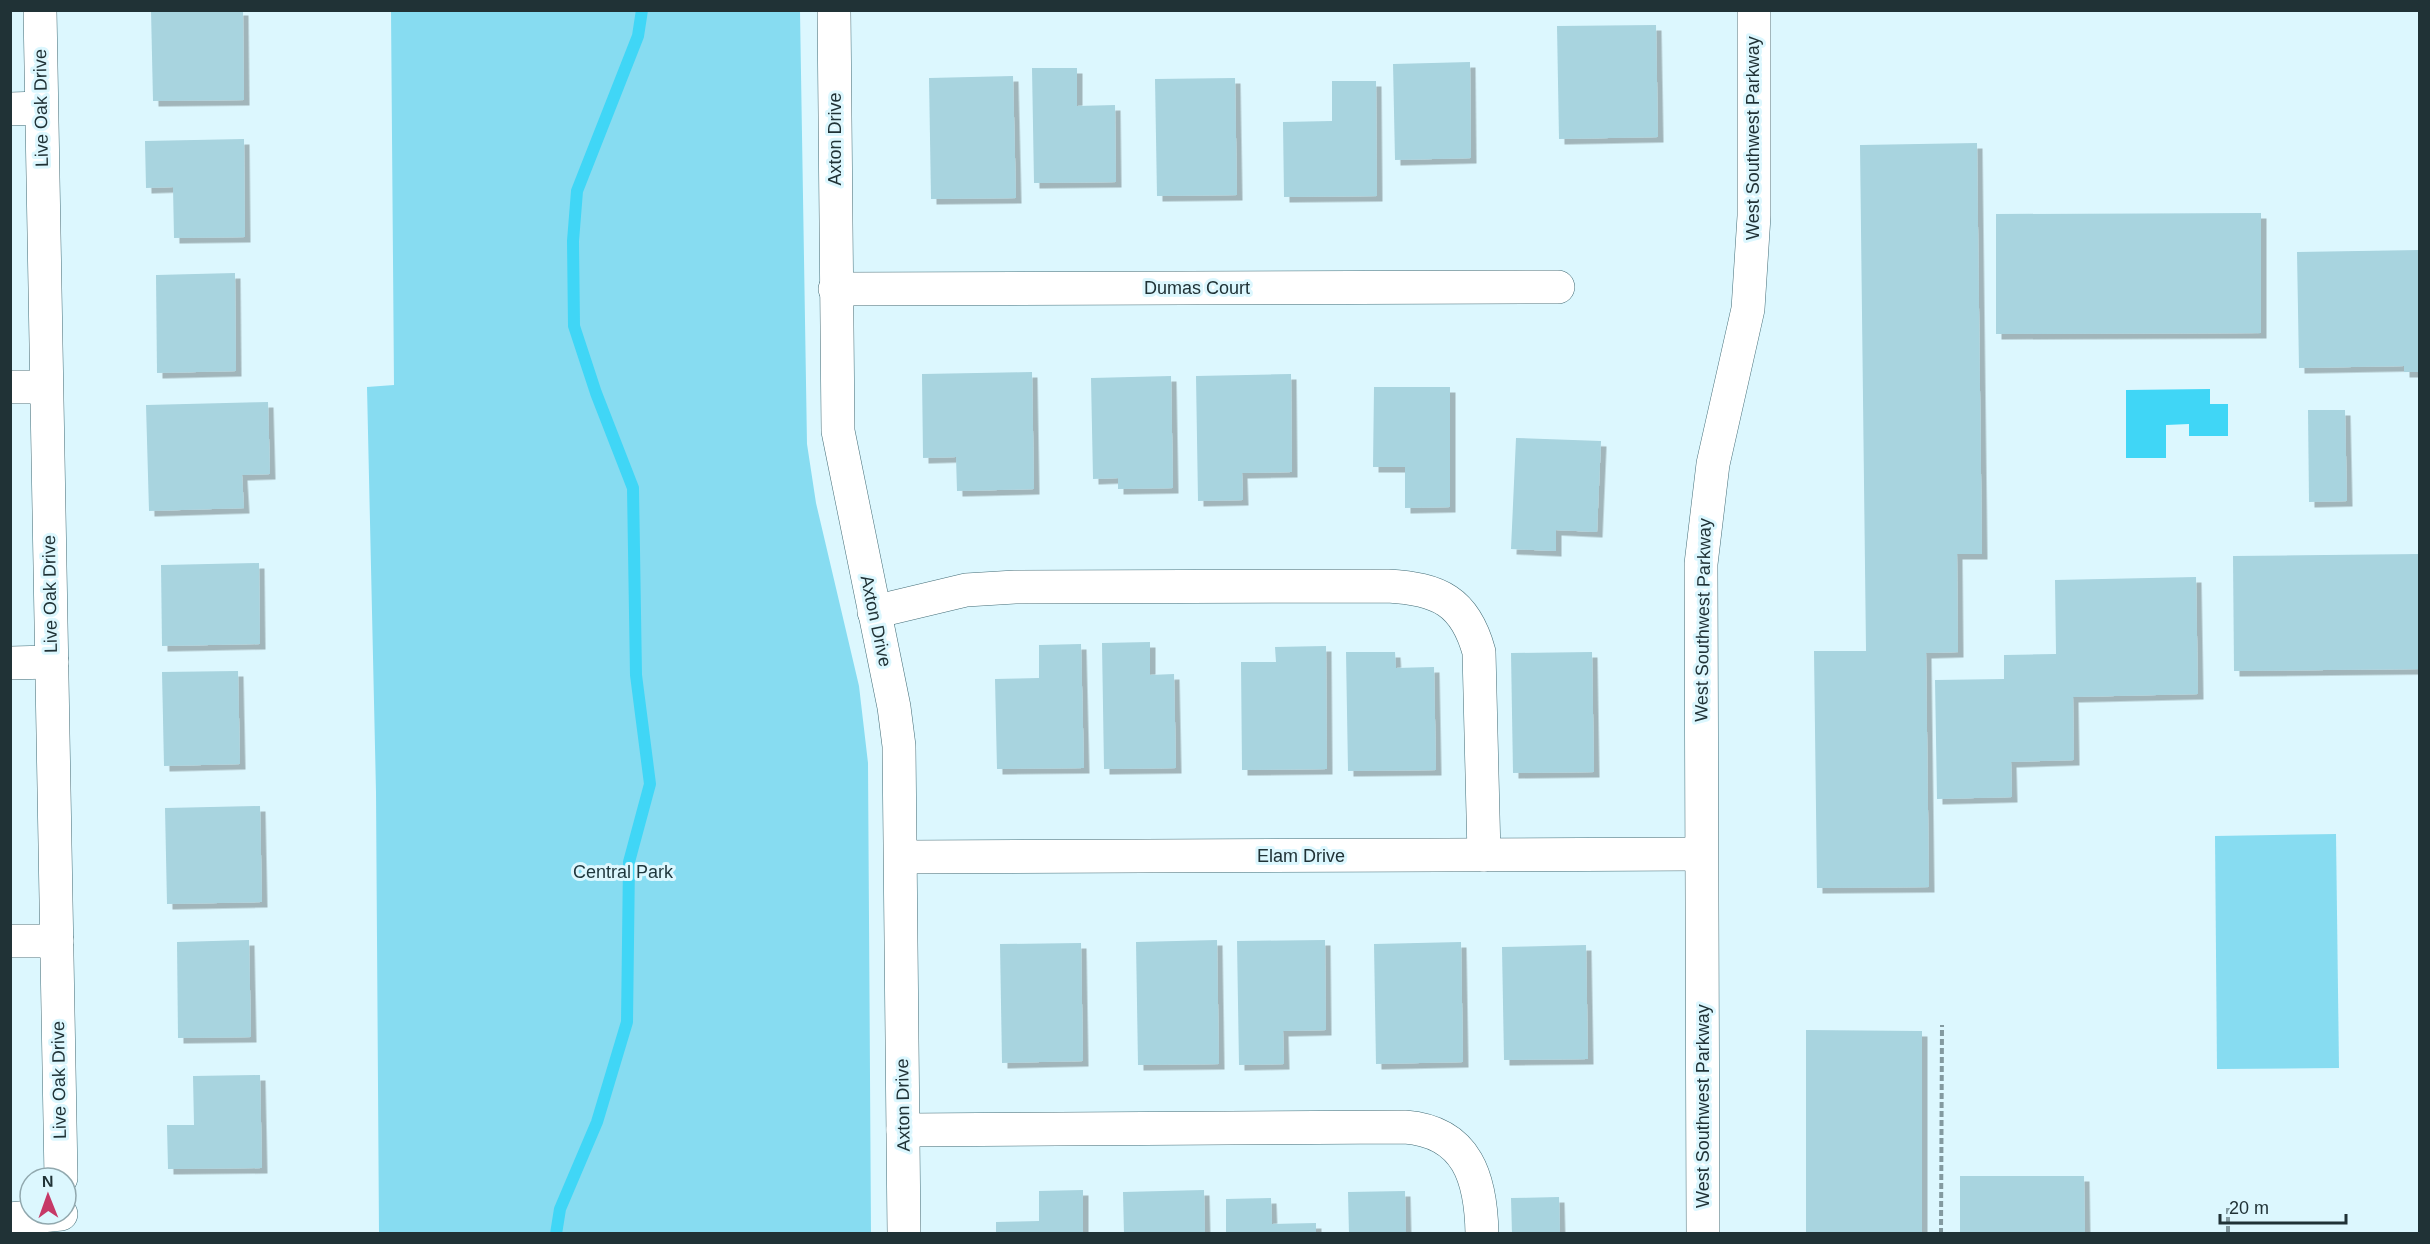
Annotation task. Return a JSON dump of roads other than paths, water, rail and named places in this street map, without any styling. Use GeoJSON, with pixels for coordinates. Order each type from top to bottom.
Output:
{"type":"FeatureCollection","features":[{"type":"Feature","properties":{"kind":"street","name":"Live Oak Drive"},"geometry":{"type":"LineString","coordinates":[[40,10],[26,108],[46,387],[61,1166]]}},
{"type":"Feature","properties":{"kind":"street","name":"Axton Drive"},"geometry":{"type":"LineString","coordinates":[[834,10],[838,431],[898,736],[904,1233]]}},
{"type":"Feature","properties":{"kind":"street","name":"West Southwest Parkway"},"geometry":{"type":"LineString","coordinates":[[1703,1233],[1701,564],[1713,464],[1748,309],[1754,216],[1754,10]]}},
{"type":"Feature","properties":{"kind":"street","name":"Dumas Court"},"geometry":{"type":"LineString","coordinates":[[835,289],[1558,287]]}},
{"type":"Feature","properties":{"kind":"street"},"geometry":{"type":"LineString","coordinates":[[10,387],[46,387]]}},
{"type":"Feature","properties":{"kind":"street"},"geometry":{"type":"LineString","coordinates":[[874,612],[966,590],[1006,588],[1388,586],[1428,591],[1458,607],[1474,633],[1479,652],[1484,855]]}},
{"type":"Feature","properties":{"kind":"street"},"geometry":{"type":"LineString","coordinates":[[10,663],[52,662]]}},
{"type":"Feature","properties":{"kind":"street","name":"Elam Drive"},"geometry":{"type":"LineString","coordinates":[[901,857],[1701,854]]}},
{"type":"Feature","properties":{"kind":"street"},"geometry":{"type":"LineString","coordinates":[[10,941],[57,941]]}},
{"type":"Feature","properties":{"kind":"street"},"geometry":{"type":"LineString","coordinates":[[903,1130],[1405,1126],[1425,1128],[1455,1148],[1473,1172],[1481,1205],[1482,1233]]}},
{"type":"Feature","properties":{"kind":"waterway"},"geometry":{"type":"LineString","coordinates":[[556,1234],[560,1209],[597,1122],[627,1022],[629,862],[650,784],[636,675],[633,488],[596,393],[574,326],[573,241],[577,191],[638,36],[642,10]]}},
{"type":"Feature","properties":{"kind":"park label","name":"Central Park"},"geometry":{"type":"Point","coordinates":[623,872]}}]}
